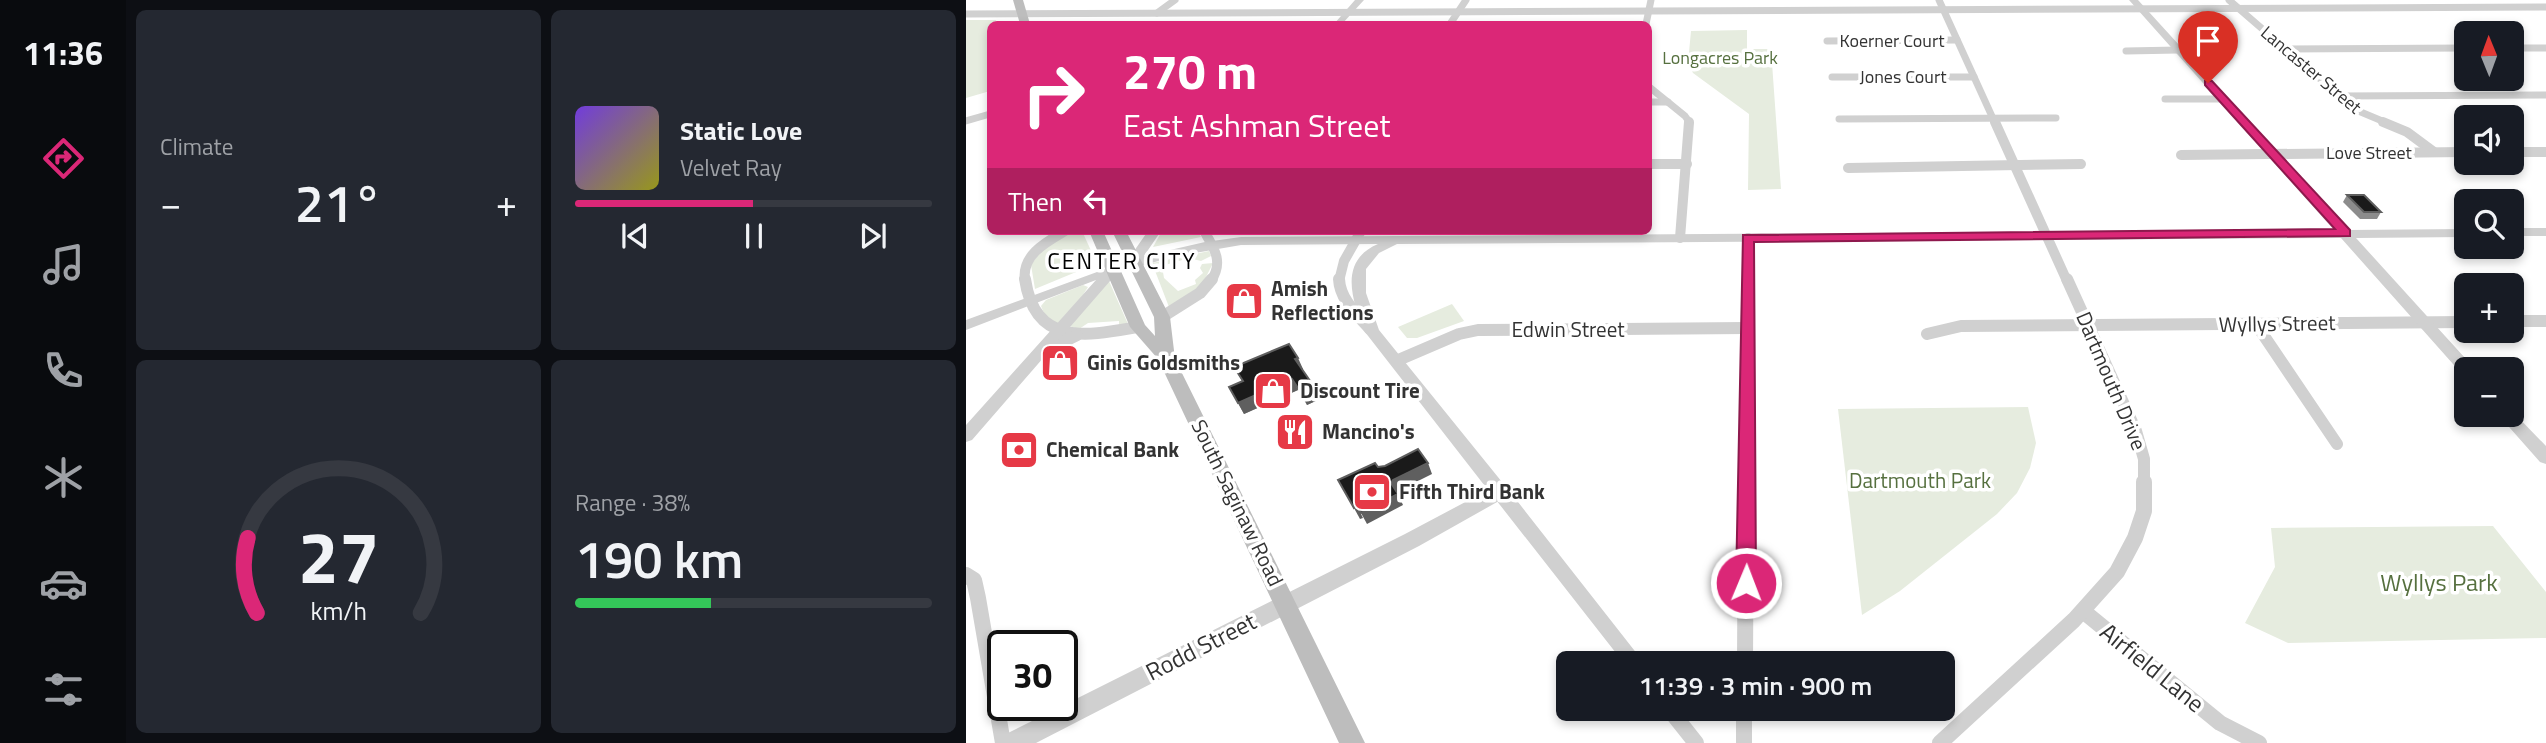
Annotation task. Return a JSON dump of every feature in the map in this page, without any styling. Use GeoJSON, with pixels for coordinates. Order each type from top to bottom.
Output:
{"type":"FeatureCollection","features":[{"type":"Feature","properties":{"kind":"main road"},"geometry":{"type":"LineString","coordinates":[[1018,0],[1024,19]]}},
{"type":"Feature","properties":{"kind":"main road"},"geometry":{"type":"LineString","coordinates":[[1098,235],[1138,327],[1166,359]]}},
{"type":"Feature","properties":{"kind":"main road","name":"South Saginaw Road"},"geometry":{"type":"LineString","coordinates":[[1121,235],[1162,317],[1166,359],[1352,743]]}},
{"type":"Feature","properties":{"kind":"street"},"geometry":{"type":"LineString","coordinates":[[1157,14],[1174,0]]}},
{"type":"Feature","properties":{"kind":"street"},"geometry":{"type":"LineString","coordinates":[[1341,21],[1360,0]]}},
{"type":"Feature","properties":{"kind":"street"},"geometry":{"type":"LineString","coordinates":[[1452,21],[1466,0]]}},
{"type":"Feature","properties":{"kind":"street"},"geometry":{"type":"LineString","coordinates":[[1553,12],[1558,0]]}},
{"type":"Feature","properties":{"kind":"street"},"geometry":{"type":"LineString","coordinates":[[1647,21],[1651,0]]}},
{"type":"Feature","properties":{"kind":"street"},"geometry":{"type":"LineString","coordinates":[[1746,0],[1746,11]]}},
{"type":"Feature","properties":{"kind":"street"},"geometry":{"type":"LineString","coordinates":[[1847,0],[1849,10]]}},
{"type":"Feature","properties":{"kind":"street"},"geometry":{"type":"LineString","coordinates":[[2029,0],[2035,10]]}},
{"type":"Feature","properties":{"kind":"street"},"geometry":{"type":"LineString","coordinates":[[2133,0],[2456,357]]}},
{"type":"Feature","properties":{"kind":"street","name":"Lancaster Street"},"geometry":{"type":"LineString","coordinates":[[2229,0],[2363,115],[2415,136],[2434,152]]}},
{"type":"Feature","properties":{"kind":"street"},"geometry":{"type":"LineString","coordinates":[[966,14],[1024,19],[1157,14],[1849,10],[1941,5],[2035,10],[2546,7]]}},
{"type":"Feature","properties":{"kind":"street","name":"Dartmouth Drive"},"geometry":{"type":"LineString","coordinates":[[1940,743],[2083,611],[2118,572],[2135,538],[2144,511],[2146,485],[2144,459],[2136,431],[1941,5]]}},
{"type":"Feature","properties":{"kind":"street","name":"Koerner Court"},"geometry":{"type":"LineString","coordinates":[[1827,41],[1957,40]]}},
{"type":"Feature","properties":{"kind":"street"},"geometry":{"type":"LineString","coordinates":[[2285,49],[2454,48]]}},
{"type":"Feature","properties":{"kind":"street"},"geometry":{"type":"LineString","coordinates":[[2524,48],[2546,48]]}},
{"type":"Feature","properties":{"kind":"street"},"geometry":{"type":"LineString","coordinates":[[2126,51],[2178,50]]}},
{"type":"Feature","properties":{"kind":"street","name":"Jones Court"},"geometry":{"type":"LineString","coordinates":[[1832,77],[1974,76]]}},
{"type":"Feature","properties":{"kind":"street"},"geometry":{"type":"LineString","coordinates":[[1652,89],[1690,123],[1680,238]]}},
{"type":"Feature","properties":{"kind":"street"},"geometry":{"type":"LineString","coordinates":[[2338,96],[2546,95]]}},
{"type":"Feature","properties":{"kind":"street"},"geometry":{"type":"LineString","coordinates":[[2165,99],[2223,99]]}},
{"type":"Feature","properties":{"kind":"street"},"geometry":{"type":"LineString","coordinates":[[1652,103],[1668,102]]}},
{"type":"Feature","properties":{"kind":"street"},"geometry":{"type":"LineString","coordinates":[[966,121],[987,115]]}},
{"type":"Feature","properties":{"kind":"street"},"geometry":{"type":"LineString","coordinates":[[1839,119],[2056,118]]}},
{"type":"Feature","properties":{"kind":"street","name":"Love Street"},"geometry":{"type":"LineString","coordinates":[[2181,155],[2454,152]]}},
{"type":"Feature","properties":{"kind":"street"},"geometry":{"type":"LineString","coordinates":[[2524,152],[2546,152]]}},
{"type":"Feature","properties":{"kind":"street"},"geometry":{"type":"LineString","coordinates":[[1652,164],[1687,164]]}},
{"type":"Feature","properties":{"kind":"street"},"geometry":{"type":"LineString","coordinates":[[1848,168],[2081,164]]}},
{"type":"Feature","properties":{"kind":"street"},"geometry":{"type":"LineString","coordinates":[[2524,232],[2546,232]]}},
{"type":"Feature","properties":{"kind":"street"},"geometry":{"type":"LineString","coordinates":[[966,325],[1134,261],[1211,244],[1358,236],[1406,240],[2454,233]]}},
{"type":"Feature","properties":{"kind":"street"},"geometry":{"type":"LineString","coordinates":[[1059,235],[1039,248],[1025,267],[1024,280],[1038,314],[1057,331],[1079,335]]}},
{"type":"Feature","properties":{"kind":"street"},"geometry":{"type":"LineString","coordinates":[[1134,261],[1152,235]]}},
{"type":"Feature","properties":{"kind":"street"},"geometry":{"type":"LineString","coordinates":[[1162,317],[1196,296],[1214,277],[1218,265],[1217,256],[1206,235]]}},
{"type":"Feature","properties":{"kind":"street"},"geometry":{"type":"LineString","coordinates":[[1358,236],[1340,266],[1338,284],[1346,304],[1396,361],[1625,651]]}},
{"type":"Feature","properties":{"kind":"street"},"geometry":{"type":"LineString","coordinates":[[1745,651],[1748,238]]}},
{"type":"Feature","properties":{"kind":"street"},"geometry":{"type":"LineString","coordinates":[[1372,332],[1359,293],[1360,267],[1365,257],[1374,250],[1406,240]]}},
{"type":"Feature","properties":{"kind":"street"},"geometry":{"type":"LineString","coordinates":[[966,436],[1114,268]]}},
{"type":"Feature","properties":{"kind":"street"},"geometry":{"type":"LineString","coordinates":[[2524,321],[2546,321]]}},
{"type":"Feature","properties":{"kind":"street","name":"Wyllys Street"},"geometry":{"type":"LineString","coordinates":[[1927,334],[1961,326],[2454,322]]}},
{"type":"Feature","properties":{"kind":"street"},"geometry":{"type":"LineString","coordinates":[[2256,324],[2337,444]]}},
{"type":"Feature","properties":{"kind":"street"},"geometry":{"type":"LineString","coordinates":[[1040,353],[1079,335],[1138,327]]}},
{"type":"Feature","properties":{"kind":"street","name":"Edwin Street"},"geometry":{"type":"LineString","coordinates":[[1396,361],[1459,334],[1478,330],[1747,328]]}},
{"type":"Feature","properties":{"kind":"street"},"geometry":{"type":"LineString","coordinates":[[2519,427],[2546,457]]}},
{"type":"Feature","properties":{"kind":"street","name":"Rodd Street"},"geometry":{"type":"LineString","coordinates":[[1012,743],[1287,604],[1500,492]]}},
{"type":"Feature","properties":{"kind":"street"},"geometry":{"type":"LineString","coordinates":[[966,575],[974,580],[978,598],[1003,743]]}},
{"type":"Feature","properties":{"kind":"street","name":"Airfield Lane"},"geometry":{"type":"LineString","coordinates":[[2083,611],[2220,723],[2259,743]]}},
{"type":"Feature","properties":{"kind":"street"},"geometry":{"type":"LineString","coordinates":[[1679,721],[1696,743]]}},
{"type":"Feature","properties":{"kind":"street"},"geometry":{"type":"LineString","coordinates":[[1744,721],[1744,743]]}},
{"type":"Feature","properties":{"kind":"green space"},"geometry":{"type":"Polygon","coordinates":[[[966,20],[996,20],[987,21],[987,92],[966,98],[966,20]]]}},
{"type":"Feature","properties":{"kind":"green space","name":"Longacres Park"},"geometry":{"type":"Polygon","coordinates":[[[1747,30],[1747,49],[1771,49],[1781,189],[1748,190],[1749,114],[1693,73],[1688,63],[1691,31],[1747,30]]]}},
{"type":"Feature","properties":{"kind":"green space"},"geometry":{"type":"Polygon","coordinates":[[[1063,235],[1084,235],[1093,255],[1093,265],[1035,289],[1031,265],[1040,252],[1063,235]]]}},
{"type":"Feature","properties":{"kind":"green space"},"geometry":{"type":"Polygon","coordinates":[[[1160,235],[1201,237],[1153,247],[1160,235]]]}},
{"type":"Feature","properties":{"kind":"green space"},"geometry":{"type":"Polygon","coordinates":[[[1209,251],[1211,256],[1201,261],[1189,258],[1162,266],[1164,278],[1178,291],[1196,284],[1195,280],[1203,273],[1200,268],[1202,264],[1213,263],[1202,285],[1169,307],[1152,263],[1209,251]]]}},
{"type":"Feature","properties":{"kind":"green space"},"geometry":{"type":"Polygon","coordinates":[[[1109,281],[1128,324],[1119,324],[1119,321],[1088,323],[1079,329],[1069,326],[1109,281]]]}},
{"type":"Feature","properties":{"kind":"green space"},"geometry":{"type":"Polygon","coordinates":[[[1083,285],[1088,287],[1081,298],[1057,324],[1046,318],[1041,306],[1046,300],[1083,285]]]}},
{"type":"Feature","properties":{"kind":"green space"},"geometry":{"type":"Polygon","coordinates":[[[1452,304],[1464,321],[1417,338],[1407,338],[1398,327],[1452,304]]]}},
{"type":"Feature","properties":{"kind":"green space","name":"Dartmouth Park"},"geometry":{"type":"Polygon","coordinates":[[[2028,407],[2036,443],[2030,468],[2017,493],[1997,514],[1900,591],[1862,615],[1838,409],[2028,407]]]}},
{"type":"Feature","properties":{"kind":"green space","name":"Wyllys Park"},"geometry":{"type":"Polygon","coordinates":[[[2493,526],[2546,592],[2546,638],[2288,643],[2245,623],[2275,567],[2271,528],[2493,526]]]}},
{"type":"Feature","properties":{"kind":"building"},"geometry":{"type":"Polygon","coordinates":[[[2347,195],[2364,195],[2381,212],[2364,212],[2347,195]]]}},
{"type":"Feature","properties":{"kind":"building"},"geometry":{"type":"Polygon","coordinates":[[[1289,344],[1298,358],[1295,359],[1315,388],[1302,394],[1292,379],[1238,403],[1229,387],[1243,381],[1234,367],[1289,344]]]}},
{"type":"Feature","properties":{"kind":"building"},"geometry":{"type":"Polygon","coordinates":[[[1418,449],[1428,463],[1393,480],[1391,483],[1398,494],[1361,513],[1357,506],[1354,508],[1338,480],[1375,463],[1378,467],[1385,466],[1418,449]]]}},
{"type":"Feature","properties":{"kind":"place","name":"Amish Reflections"},"geometry":{"type":"Point","coordinates":[1244,301]}},
{"type":"Feature","properties":{"kind":"place","name":"Ginis Goldsmiths"},"geometry":{"type":"Point","coordinates":[1060,363]}},
{"type":"Feature","properties":{"kind":"place","name":"Discount Tire"},"geometry":{"type":"Point","coordinates":[1273,391]}},
{"type":"Feature","properties":{"kind":"place","name":"Mancino's"},"geometry":{"type":"Point","coordinates":[1295,432]}},
{"type":"Feature","properties":{"kind":"place","name":"Chemical Bank"},"geometry":{"type":"Point","coordinates":[1019,450]}},
{"type":"Feature","properties":{"kind":"place","name":"Fifth Third Bank"},"geometry":{"type":"Point","coordinates":[1372,492]}},
{"type":"Feature","properties":{"kind":"district","name":"CENTER CITY"},"geometry":{"type":"Point","coordinates":[1122,261]}},
{"type":"Feature","properties":{"kind":"route"},"geometry":{"type":"LineString","coordinates":[[1746,583],[1748,238],[2346,233],[2208,83]]}}]}
